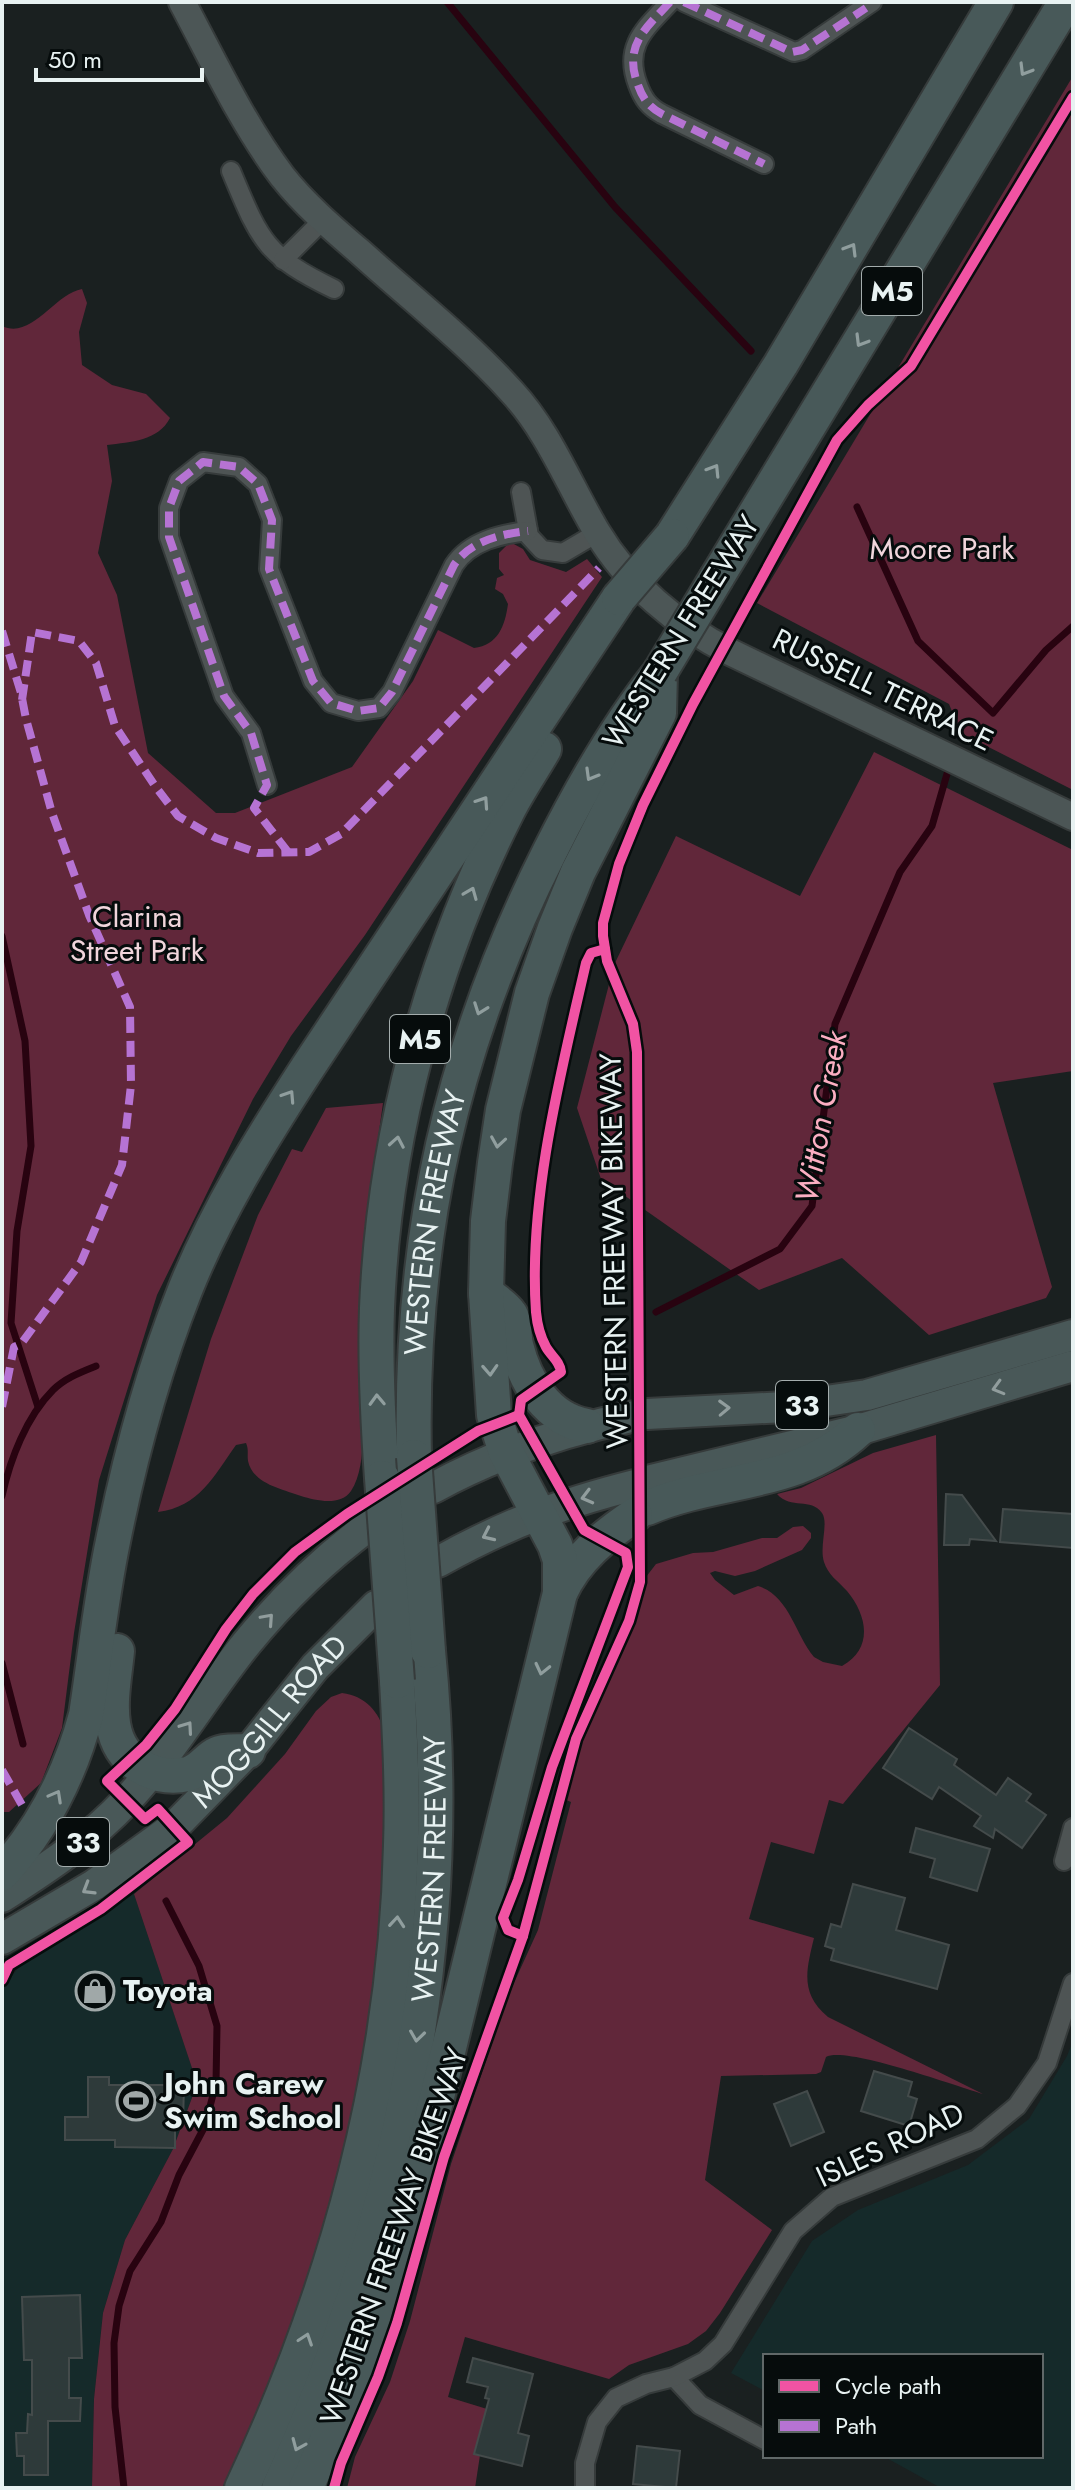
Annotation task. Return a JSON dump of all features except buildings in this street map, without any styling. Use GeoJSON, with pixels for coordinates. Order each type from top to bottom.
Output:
{"type":"FeatureCollection","features":[{"type":"Feature","properties":{"kind":"highway","name":"WESTERN FREEWAY"},"geometry":{"type":"LineString","coordinates":[[242,2488],[279,2407],[326,2281],[363,2147],[378,2071],[397,1919],[402,1780],[376,1366],[382,1250],[405,1096],[424,1020],[448,950],[507,811],[603,638],[634,607],[672,536],[781,364],[996,2]]}},
{"type":"Feature","properties":{"kind":"highway","name":"WESTERN FREEWAY"},"geometry":{"type":"LineString","coordinates":[[279,2488],[331,2363],[379,2223],[416,2048],[429,1931],[434,1846],[434,1743],[414,1457],[415,1359],[426,1236],[461,1068],[500,957],[529,891],[596,767],[631,708],[660,672],[1066,2]]}},
{"type":"Feature","properties":{"kind":"highway"},"geometry":{"type":"LineString","coordinates":[[2,1873],[42,1821],[70,1765],[86,1715],[112,1542],[148,1398],[186,1289],[210,1234],[308,1067],[603,638]]}},
{"type":"Feature","properties":{"kind":"highway"},"geometry":{"type":"LineString","coordinates":[[560,1593],[560,1560],[540,1512],[506,1452],[494,1415],[486,1293],[488,1221],[503,1110],[532,993],[578,872],[659,713],[660,672]]}},
{"type":"Feature","properties":{"kind":"highway"},"geometry":{"type":"LineString","coordinates":[[248,1751],[216,1754],[201,1768],[183,1775],[152,1772],[137,1765],[122,1750],[113,1730],[112,1716],[120,1616],[152,1462],[195,1303],[250,1164]]}},
{"type":"Feature","properties":{"kind":"highway"},"geometry":{"type":"LineString","coordinates":[[486,1293],[511,1315],[519,1358],[538,1395],[550,1409],[569,1421],[587,1426]]}},
{"type":"Feature","properties":{"kind":"highway","name":"33"},"geometry":{"type":"LineString","coordinates":[[433,1488],[506,1452],[587,1426],[641,1415],[785,1407],[867,1395],[1073,1335]]}},
{"type":"Feature","properties":{"kind":"highway","name":"33"},"geometry":{"type":"LineString","coordinates":[[858,1430],[1073,1366]]}},
{"type":"Feature","properties":{"kind":"highway"},"geometry":{"type":"LineString","coordinates":[[438,1562],[540,1512],[641,1497],[681,1497],[801,1467],[834,1451],[858,1430]]}},
{"type":"Feature","properties":{"kind":"highway"},"geometry":{"type":"LineString","coordinates":[[306,2488],[364,2355],[406,2224],[560,1593],[570,1571],[641,1497]]}},
{"type":"Feature","properties":{"kind":"highway","name":"MOGGILL ROAD"},"geometry":{"type":"LineString","coordinates":[[2,1897],[79,1845],[127,1801],[174,1747],[267,1619],[325,1562],[370,1525]]}},
{"type":"Feature","properties":{"kind":"highway","name":"MOGGILL ROAD"},"geometry":{"type":"LineString","coordinates":[[2,1939],[94,1885],[163,1837],[192,1812],[248,1751],[315,1667],[376,1606]]}},
{"type":"Feature","properties":{"kind":"main road","name":"RUSSELL TERRACE"},"geometry":{"type":"LineString","coordinates":[[182,2],[265,151],[283,177],[323,220],[471,351],[513,393],[539,426],[597,533],[657,602],[711,642],[1073,817]]}},
{"type":"Feature","properties":{"kind":"street"},"geometry":{"type":"LineString","coordinates":[[670,2],[643,33],[634,50],[633,67],[645,100],[662,114],[764,164]]}},
{"type":"Feature","properties":{"kind":"street"},"geometry":{"type":"LineString","coordinates":[[684,2],[794,52],[802,50],[869,5]]}},
{"type":"Feature","properties":{"kind":"street"},"geometry":{"type":"LineString","coordinates":[[231,171],[256,230],[270,249],[283,260],[334,289]]}},
{"type":"Feature","properties":{"kind":"street"},"geometry":{"type":"LineString","coordinates":[[283,260],[323,220]]}},
{"type":"Feature","properties":{"kind":"street"},"geometry":{"type":"LineString","coordinates":[[267,785],[251,733],[224,696],[169,537],[169,508],[179,481],[203,462],[239,467],[258,484],[272,520],[269,569],[313,681],[331,703],[358,711],[379,708],[392,692],[461,555],[498,537],[528,531]]}},
{"type":"Feature","properties":{"kind":"street"},"geometry":{"type":"LineString","coordinates":[[521,492],[528,531],[539,548],[556,553],[570,550],[597,533]]}},
{"type":"Feature","properties":{"kind":"street"},"geometry":{"type":"LineString","coordinates":[[1064,1861],[1073,1828]]}},
{"type":"Feature","properties":{"kind":"street","name":"ISLES ROAD"},"geometry":{"type":"LineString","coordinates":[[585,2488],[585,2463],[597,2422],[616,2398],[646,2384],[674,2377],[705,2361],[723,2344],[793,2231],[832,2197],[977,2139],[1017,2106],[1047,2063],[1073,1983]]}},
{"type":"Feature","properties":{"kind":"street"},"geometry":{"type":"LineString","coordinates":[[674,2377],[700,2405],[763,2439]]}},
{"type":"Feature","properties":{"kind":"shaded area"},"geometry":{"type":"Polygon","coordinates":[[[134,1894],[192,2068],[193,2095],[173,2149],[125,2240],[103,2313],[94,2399],[92,2488],[2,2488],[2,1989],[22,1963],[134,1894]]]}},
{"type":"Feature","properties":{"kind":"shaded area"},"geometry":{"type":"Polygon","coordinates":[[[1073,2041],[1073,2488],[941,2488],[887,2458],[1043,2458],[1043,2354],[763,2354],[763,2390],[731,2373],[812,2241],[858,2210],[968,2165],[1029,2119],[1073,2041]]]}},
{"type":"Feature","properties":{"kind":"green space","name":"Moore Park"},"geometry":{"type":"Polygon","coordinates":[[[1073,76],[1073,790],[961,733],[949,704],[757,603],[1073,76]]]}},
{"type":"Feature","properties":{"kind":"green space","name":"Clarina Street Park"},"geometry":{"type":"Polygon","coordinates":[[[82,289],[87,303],[79,332],[82,365],[112,385],[146,394],[170,418],[151,436],[107,445],[112,481],[98,553],[117,595],[148,753],[216,813],[235,813],[352,767],[413,681],[438,630],[474,648],[495,639],[505,620],[508,604],[503,594],[495,589],[497,578],[504,575],[499,569],[499,553],[510,542],[523,549],[530,560],[566,572],[587,559],[602,577],[365,935],[291,1036],[253,1099],[157,1295],[99,1480],[62,1728],[41,1783],[9,1812],[2,1812],[2,326],[13,329],[23,327],[62,299],[82,289]]]}},
{"type":"Feature","properties":{"kind":"green space"},"geometry":{"type":"Polygon","coordinates":[[[874,752],[1073,850],[1073,1071],[993,1083],[1052,1287],[1046,1298],[929,1335],[842,1258],[759,1290],[601,1179],[577,1108],[614,965],[676,836],[800,896],[874,752]]]}},
{"type":"Feature","properties":{"kind":"green space"},"geometry":{"type":"Polygon","coordinates":[[[383,1103],[362,1289],[362,1447],[356,1482],[347,1496],[341,1499],[321,1501],[301,1496],[269,1484],[256,1475],[248,1461],[246,1443],[236,1445],[195,1497],[172,1509],[158,1512],[211,1339],[258,1215],[292,1149],[302,1152],[326,1108],[383,1103]]]}},
{"type":"Feature","properties":{"kind":"green space"},"geometry":{"type":"Polygon","coordinates":[[[936,1435],[940,1685],[843,1804],[829,1800],[814,1854],[771,1842],[749,1919],[814,1938],[808,1971],[809,1990],[828,2017],[983,2094],[877,2062],[837,2055],[826,2057],[821,2072],[816,2074],[721,2076],[705,2180],[772,2230],[706,2331],[688,2344],[629,2365],[609,2379],[465,2337],[448,2397],[487,2409],[475,2488],[347,2488],[355,2457],[390,2382],[410,2321],[451,2164],[508,1996],[538,1930],[571,1802],[566,1800],[580,1743],[633,1624],[646,1577],[656,1564],[762,1538],[777,1538],[793,1527],[803,1526],[811,1533],[811,1538],[802,1550],[755,1571],[735,1576],[715,1571],[710,1573],[734,1595],[758,1586],[769,1591],[784,1606],[814,1657],[842,1666],[859,1650],[863,1641],[863,1621],[854,1600],[824,1562],[824,1517],[817,1508],[788,1501],[777,1494],[801,1488],[873,1453],[936,1435]]]}},
{"type":"Feature","properties":{"kind":"green space"},"geometry":{"type":"Polygon","coordinates":[[[342,1693],[365,1701],[379,1718],[385,1733],[386,1843],[370,2009],[356,2092],[316,2255],[258,2413],[222,2488],[92,2488],[94,2399],[103,2313],[125,2240],[173,2149],[193,2095],[192,2068],[134,1894],[227,1818],[285,1754],[316,1711],[331,1697],[342,1693]]]}},
{"type":"Feature","properties":{"kind":"waterway"},"geometry":{"type":"LineString","coordinates":[[447,2],[615,207],[751,351]]}},
{"type":"Feature","properties":{"kind":"waterway"},"geometry":{"type":"LineString","coordinates":[[857,507],[918,641],[993,713],[1046,650],[1073,626]]}},
{"type":"Feature","properties":{"kind":"waterway","name":"Witton Creek"},"geometry":{"type":"LineString","coordinates":[[656,1312],[780,1249],[812,1206],[835,1024],[900,872],[932,826],[949,767]]}},
{"type":"Feature","properties":{"kind":"waterway"},"geometry":{"type":"LineString","coordinates":[[2,936],[25,1041],[31,1146],[17,1231],[11,1323],[38,1407]]}},
{"type":"Feature","properties":{"kind":"waterway","name":"Witton Creek"},"geometry":{"type":"LineString","coordinates":[[2,1496],[20,1440],[43,1401],[63,1382],[96,1366]]}},
{"type":"Feature","properties":{"kind":"waterway","name":"Witton Creek"},"geometry":{"type":"LineString","coordinates":[[2,1663],[23,1744]]}},
{"type":"Feature","properties":{"kind":"waterway","name":"Witton Creek"},"geometry":{"type":"LineString","coordinates":[[124,2488],[115,2407],[114,2343],[119,2306],[130,2271],[161,2222],[179,2175],[205,2126],[216,2083],[217,2026],[199,1966],[166,1901]]}},
{"type":"Feature","properties":{"kind":"marked path"},"geometry":{"type":"LineString","coordinates":[[670,2],[645,30],[635,49],[634,71],[644,98],[662,114],[764,164]]}},
{"type":"Feature","properties":{"kind":"marked path"},"geometry":{"type":"LineString","coordinates":[[684,2],[792,52],[802,50],[866,8]]}},
{"type":"Feature","properties":{"kind":"marked path"},"geometry":{"type":"LineString","coordinates":[[288,852],[254,808],[267,785],[251,733],[224,696],[169,537],[169,508],[179,481],[203,462],[239,467],[258,484],[272,520],[269,569],[313,681],[331,703],[358,711],[379,708],[392,692],[454,565],[461,557],[487,540],[528,531]]}},
{"type":"Feature","properties":{"kind":"marked path"},"geometry":{"type":"LineString","coordinates":[[22,700],[32,632],[79,641],[96,663],[115,726],[178,816],[216,838],[258,853],[309,852],[341,834],[599,568]]}},
{"type":"Feature","properties":{"kind":"marked path"},"geometry":{"type":"LineString","coordinates":[[2,631],[52,813],[89,915],[130,1007],[131,1085],[122,1165],[81,1262],[21,1344],[14,1347],[2,1407]]}},
{"type":"Feature","properties":{"kind":"marked path"},"geometry":{"type":"LineString","coordinates":[[2,1770],[22,1805]]}},
{"type":"Feature","properties":{"kind":"cycle path","name":"WESTERN FREEWAY BIKEWAY"},"geometry":{"type":"LineString","coordinates":[[334,2488],[397,2323],[444,2157],[523,1936],[576,1739],[629,1621],[640,1582],[637,1052],[633,1024],[607,961],[603,936],[603,923],[619,864],[643,805],[693,704],[837,440],[868,405],[911,366],[1073,97]]}},
{"type":"Feature","properties":{"kind":"cycle path"},"geometry":{"type":"LineString","coordinates":[[523,1936],[508,1930],[503,1918],[518,1880],[552,1767],[628,1567],[626,1553],[584,1530],[519,1415],[521,1400],[561,1372],[544,1343],[537,1321],[537,1225],[549,1136],[586,963],[591,953],[605,949]]}},
{"type":"Feature","properties":{"kind":"cycle path"},"geometry":{"type":"LineString","coordinates":[[2,1980],[9,1965],[101,1909],[188,1842],[158,1809],[145,1819],[107,1781],[146,1745],[175,1709],[226,1629],[253,1594],[295,1552],[347,1514],[478,1431],[519,1415]]}},
{"type":"Feature","properties":{"kind":"place","name":"Toyota"},"geometry":{"type":"Point","coordinates":[95,1991]}},
{"type":"Feature","properties":{"kind":"place","name":"John Carew Swim School"},"geometry":{"type":"Point","coordinates":[136,2101]}}]}
